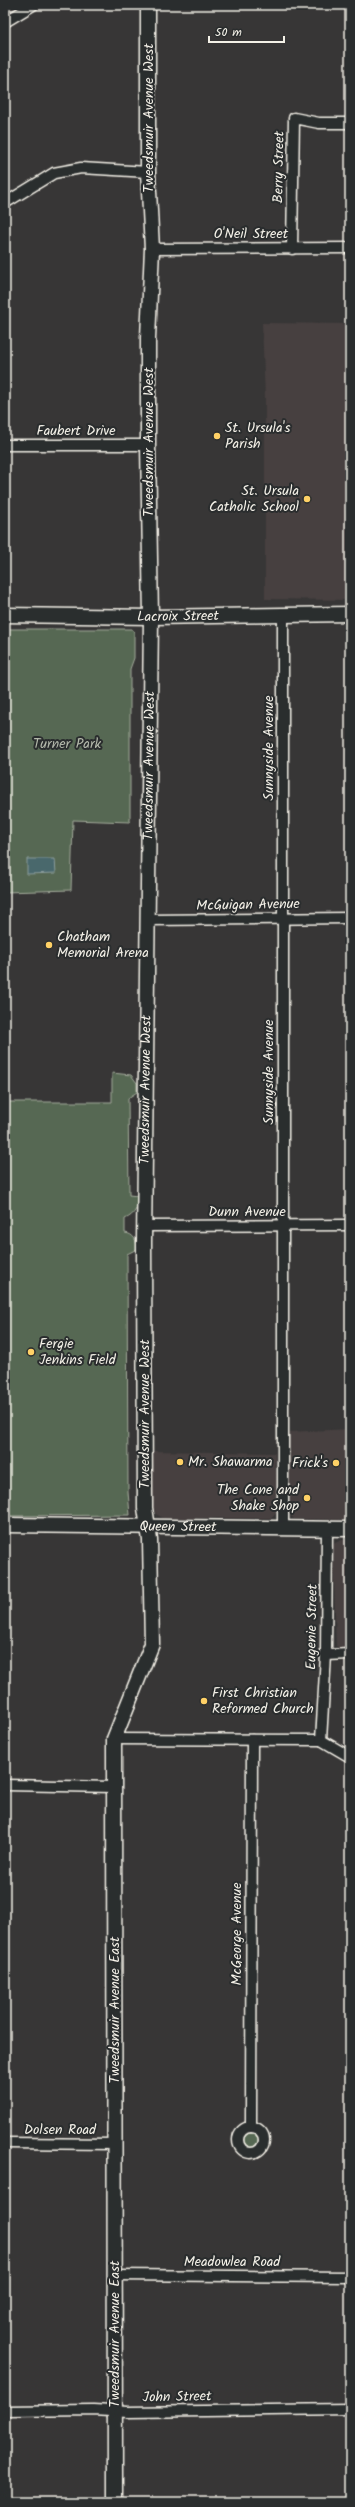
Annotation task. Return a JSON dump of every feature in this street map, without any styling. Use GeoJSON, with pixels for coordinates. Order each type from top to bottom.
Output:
{"type":"FeatureCollection","features":[{"type":"Feature","properties":{"kind":"street"},"geometry":{"type":"LineString","coordinates":[[5,22],[33,5]]}},
{"type":"Feature","properties":{"kind":"street","name":"Tweedsmuir Avenue West"},"geometry":{"type":"LineString","coordinates":[[148,5],[148,172],[152,249],[148,338],[151,617],[145,1226],[145,1502],[148,1526]]}},
{"type":"Feature","properties":{"kind":"street","name":"Berry Street"},"geometry":{"type":"LineString","coordinates":[[292,249],[294,118],[319,122],[350,123]]}},
{"type":"Feature","properties":{"kind":"street"},"geometry":{"type":"LineString","coordinates":[[5,203],[54,172],[81,168],[148,172]]}},
{"type":"Feature","properties":{"kind":"street","name":"O'Neil Street"},"geometry":{"type":"LineString","coordinates":[[152,249],[350,248]]}},
{"type":"Feature","properties":{"kind":"street","name":"Faubert Drive"},"geometry":{"type":"LineString","coordinates":[[5,445],[148,445]]}},
{"type":"Feature","properties":{"kind":"street","name":"Lacroix Street"},"geometry":{"type":"LineString","coordinates":[[5,615],[151,617],[350,614]]}},
{"type":"Feature","properties":{"kind":"street","name":"Sunnyside Avenue"},"geometry":{"type":"LineString","coordinates":[[283,615],[284,918],[281,1226],[283,1529]]}},
{"type":"Feature","properties":{"kind":"street","name":"McGuigan Avenue"},"geometry":{"type":"LineString","coordinates":[[147,920],[350,918]]}},
{"type":"Feature","properties":{"kind":"street","name":"Dunn Avenue"},"geometry":{"type":"LineString","coordinates":[[145,1226],[350,1225]]}},
{"type":"Feature","properties":{"kind":"street","name":"Queen Street"},"geometry":{"type":"LineString","coordinates":[[5,1525],[148,1526],[327,1530],[350,1529]]}},
{"type":"Feature","properties":{"kind":"street","name":"Tweedsmuir Avenue East"},"geometry":{"type":"LineString","coordinates":[[115,2502],[114,1739],[152,1644],[150,1540],[148,1526]]}},
{"type":"Feature","properties":{"kind":"street","name":"Eugenie Street"},"geometry":{"type":"LineString","coordinates":[[321,1740],[326,1654],[327,1530]]}},
{"type":"Feature","properties":{"kind":"street"},"geometry":{"type":"LineString","coordinates":[[326,1654],[350,1654]]}},
{"type":"Feature","properties":{"kind":"street"},"geometry":{"type":"LineString","coordinates":[[114,1739],[321,1740],[350,1757]]}},
{"type":"Feature","properties":{"kind":"street","name":"McGeorge Avenue"},"geometry":{"type":"LineString","coordinates":[[251,2127],[252,1740]]}},
{"type":"Feature","properties":{"kind":"street"},"geometry":{"type":"LineString","coordinates":[[5,1785],[114,1787]]}},
{"type":"Feature","properties":{"kind":"street","name":"Dolsen Road"},"geometry":{"type":"LineString","coordinates":[[5,2143],[115,2144]]}},
{"type":"Feature","properties":{"kind":"street","name":"Meadowlea Road"},"geometry":{"type":"LineString","coordinates":[[115,2275],[350,2277]]}},
{"type":"Feature","properties":{"kind":"street","name":"John Street"},"geometry":{"type":"LineString","coordinates":[[5,2411],[350,2409]]}},
{"type":"Feature","properties":{"kind":"shaded area","name":"St. Ursula Catholic School"},"geometry":{"type":"Polygon","coordinates":[[[262,323],[350,324],[350,600],[265,599],[265,399],[262,323]]]}},
{"type":"Feature","properties":{"kind":"shaded area"},"geometry":{"type":"Polygon","coordinates":[[[350,1429],[350,1520],[294,1519],[289,1513],[289,1432],[350,1429]]]}},
{"type":"Feature","properties":{"kind":"shaded area"},"geometry":{"type":"Polygon","coordinates":[[[149,1451],[275,1453],[278,1511],[271,1518],[163,1518],[156,1514],[151,1501],[149,1451]]]}},
{"type":"Feature","properties":{"kind":"shaded area"},"geometry":{"type":"Polygon","coordinates":[[[342,1540],[350,1540],[350,1650],[341,1650],[336,1646],[333,1544],[342,1540]]]}},
{"type":"Feature","properties":{"kind":"green space","name":"Turner Park"},"geometry":{"type":"Polygon","coordinates":[[[5,629],[132,629],[134,632],[134,658],[130,669],[130,822],[73,820],[71,890],[5,892],[5,629]]]}},
{"type":"Feature","properties":{"kind":"green space"},"geometry":{"type":"Polygon","coordinates":[[[112,1073],[131,1075],[137,1083],[137,1092],[128,1098],[129,1195],[138,1196],[138,1200],[137,1207],[132,1215],[125,1219],[125,1233],[134,1238],[137,1249],[127,1254],[128,1492],[130,1515],[5,1516],[5,1102],[112,1102],[112,1073]]]}},
{"type":"Feature","properties":{"kind":"green space"},"geometry":{"type":"Polygon","coordinates":[[[248,2133],[254,2133],[258,2137],[258,2143],[254,2147],[248,2147],[244,2143],[244,2137],[248,2133]]]}},
{"type":"Feature","properties":{"kind":"water"},"geometry":{"type":"Polygon","coordinates":[[[27,859],[55,859],[56,873],[27,874],[27,859]]]}},
{"type":"Feature","properties":{"kind":"place","name":"St. Ursula's Parish"},"geometry":{"type":"Point","coordinates":[217,436]}},
{"type":"Feature","properties":{"kind":"place","name":"St. Ursula Catholic School"},"geometry":{"type":"Point","coordinates":[307,499]}},
{"type":"Feature","properties":{"kind":"place","name":"Chatham Memorial Arena"},"geometry":{"type":"Point","coordinates":[49,945]}},
{"type":"Feature","properties":{"kind":"place","name":"Fergie Jenkins Field"},"geometry":{"type":"Point","coordinates":[31,1352]}},
{"type":"Feature","properties":{"kind":"place","name":"Mr. Shawarma"},"geometry":{"type":"Point","coordinates":[180,1462]}},
{"type":"Feature","properties":{"kind":"place","name":"Frick's"},"geometry":{"type":"Point","coordinates":[336,1463]}},
{"type":"Feature","properties":{"kind":"place","name":"The Cone and Shake Shop"},"geometry":{"type":"Point","coordinates":[307,1498]}},
{"type":"Feature","properties":{"kind":"place","name":"First Christian Reformed Church"},"geometry":{"type":"Point","coordinates":[204,1701]}}]}
